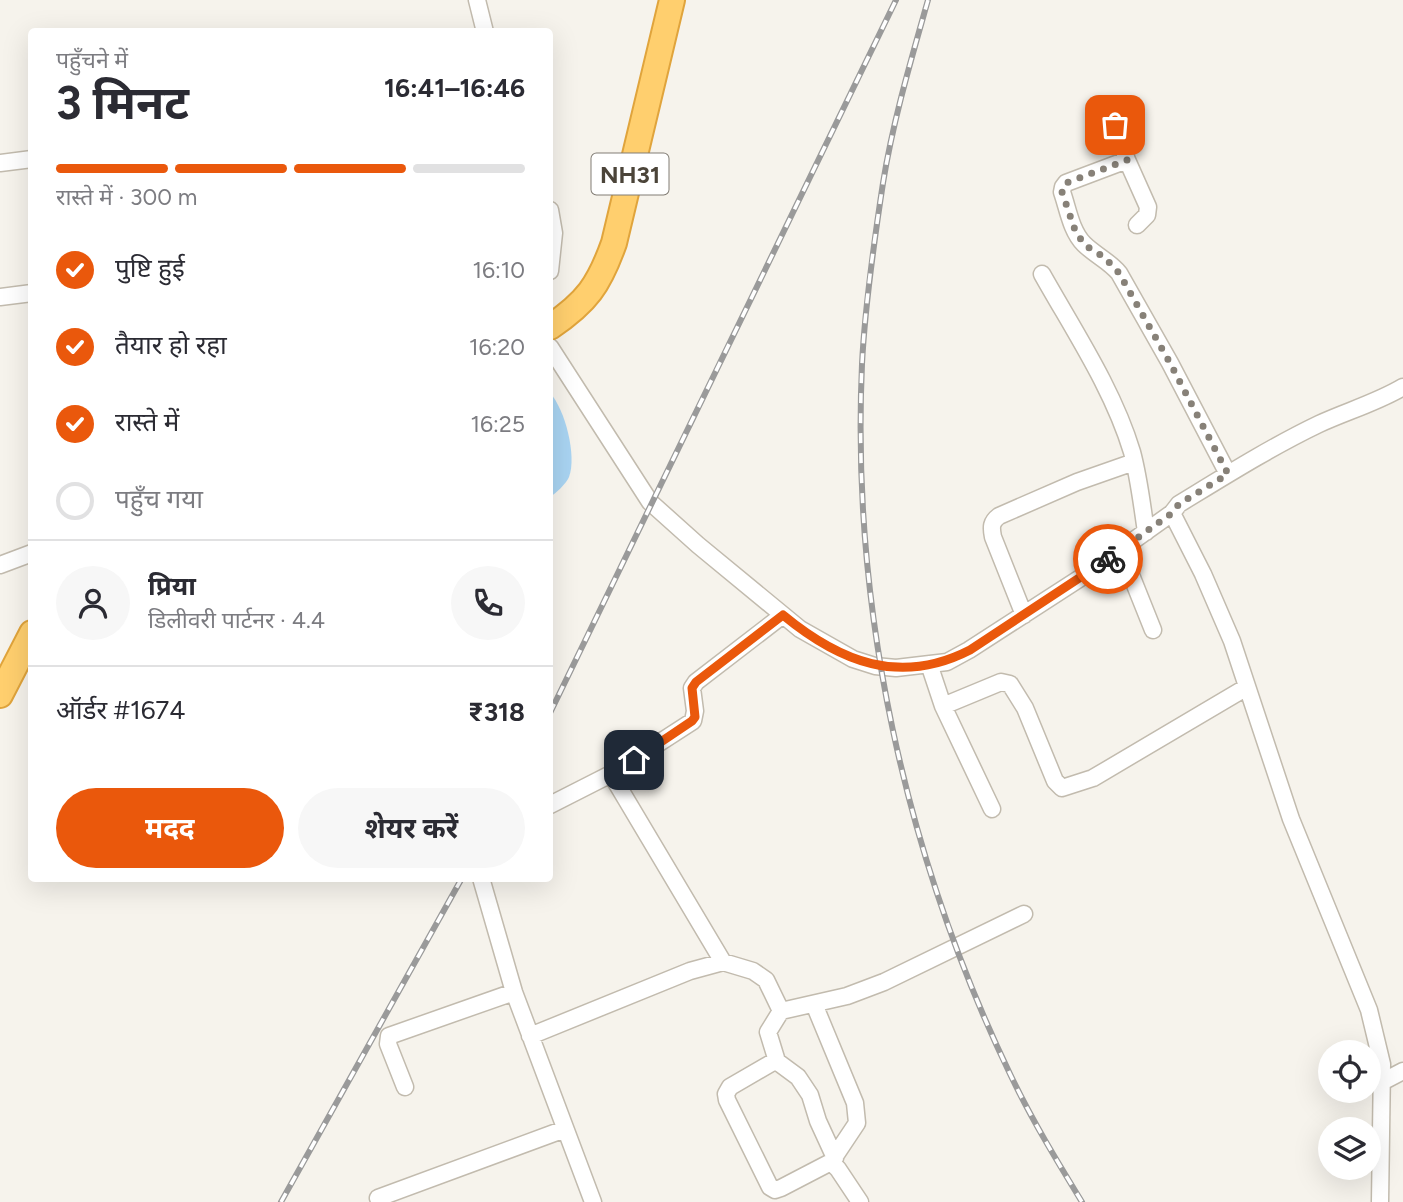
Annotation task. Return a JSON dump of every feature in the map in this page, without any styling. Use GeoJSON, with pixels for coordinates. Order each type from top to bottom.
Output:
{"type":"FeatureCollection","features":[{"type":"Feature","properties":{"kind":"highway","name":"NH31"},"geometry":{"type":"LineString","coordinates":[[553,325],[590,293],[603,274],[614,243],[671,0]]}},
{"type":"Feature","properties":{"kind":"highway"},"geometry":{"type":"LineString","coordinates":[[0,695],[28,641]]}},
{"type":"Feature","properties":{"kind":"street"},"geometry":{"type":"LineString","coordinates":[[477,0],[484,28]]}},
{"type":"Feature","properties":{"kind":"street"},"geometry":{"type":"LineString","coordinates":[[1115,125],[1127,160],[1149,207],[1147,215],[1137,225]]}},
{"type":"Feature","properties":{"kind":"street"},"geometry":{"type":"LineString","coordinates":[[0,163],[28,160]]}},
{"type":"Feature","properties":{"kind":"street"},"geometry":{"type":"LineString","coordinates":[[1127,160],[1066,183],[1062,192],[1076,233],[1086,246],[1104,257],[1119,273],[1228,474]]}},
{"type":"Feature","properties":{"kind":"street"},"geometry":{"type":"LineString","coordinates":[[1042,274],[1106,389],[1134,461],[1146,532]]}},
{"type":"Feature","properties":{"kind":"street"},"geometry":{"type":"LineString","coordinates":[[0,297],[28,294]]}},
{"type":"Feature","properties":{"kind":"street"},"geometry":{"type":"LineString","coordinates":[[553,352],[645,496],[698,545],[800,629],[853,659],[875,666],[896,668],[947,662],[970,650],[1121,550],[1172,513],[1179,504],[1228,474],[1320,424],[1372,404],[1403,387]]}},
{"type":"Feature","properties":{"kind":"street"},"geometry":{"type":"LineString","coordinates":[[1024,615],[993,537],[990,527],[993,521],[1077,482],[1134,461]]}},
{"type":"Feature","properties":{"kind":"street"},"geometry":{"type":"LineString","coordinates":[[1172,513],[1203,574],[1232,641],[1291,819],[1369,1010],[1382,1064],[1380,1202]]}},
{"type":"Feature","properties":{"kind":"street"},"geometry":{"type":"LineString","coordinates":[[1121,550],[1153,629]]}},
{"type":"Feature","properties":{"kind":"street"},"geometry":{"type":"LineString","coordinates":[[0,565],[28,554]]}},
{"type":"Feature","properties":{"kind":"street"},"geometry":{"type":"LineString","coordinates":[[553,804],[611,775],[692,721],[695,717],[692,688],[696,682],[783,615]]}},
{"type":"Feature","properties":{"kind":"street"},"geometry":{"type":"LineString","coordinates":[[929,664],[943,706],[992,809]]}},
{"type":"Feature","properties":{"kind":"street"},"geometry":{"type":"LineString","coordinates":[[943,706],[1001,682],[1010,684],[1025,708],[1055,781],[1062,788],[1093,778],[1247,687]]}},
{"type":"Feature","properties":{"kind":"street"},"geometry":{"type":"LineString","coordinates":[[611,775],[723,962]]}},
{"type":"Feature","properties":{"kind":"street"},"geometry":{"type":"LineString","coordinates":[[482,882],[514,992],[593,1202]]}},
{"type":"Feature","properties":{"kind":"street"},"geometry":{"type":"LineString","coordinates":[[860,1202],[833,1160],[810,1095],[798,1077],[775,1060],[768,1032],[780,1012],[847,996],[884,982],[1024,914]]}},
{"type":"Feature","properties":{"kind":"street"},"geometry":{"type":"LineString","coordinates":[[530,1036],[690,971],[723,962],[753,971],[766,980],[780,1012]]}},
{"type":"Feature","properties":{"kind":"street"},"geometry":{"type":"LineString","coordinates":[[405,1087],[388,1044],[389,1036],[514,992]]}},
{"type":"Feature","properties":{"kind":"street"},"geometry":{"type":"LineString","coordinates":[[775,1060],[730,1087],[726,1094],[766,1182],[775,1190],[833,1160],[857,1123],[855,1104],[814,1004]]}},
{"type":"Feature","properties":{"kind":"street"},"geometry":{"type":"LineString","coordinates":[[1382,1082],[1403,1071]]}},
{"type":"Feature","properties":{"kind":"street"},"geometry":{"type":"LineString","coordinates":[[378,1198],[565,1129]]}},
{"type":"Feature","properties":{"kind":"water"},"geometry":{"type":"Polygon","coordinates":[[[553,397],[565,421],[572,457],[568,480],[553,495],[553,397]]]}},
{"type":"Feature","properties":{"kind":"railway"},"geometry":{"type":"LineString","coordinates":[[553,707],[896,0]]}},
{"type":"Feature","properties":{"kind":"railway"},"geometry":{"type":"LineString","coordinates":[[928,0],[887,160],[863,341],[861,456],[866,547],[876,639],[914,818],[941,906],[974,992],[1011,1076],[1082,1202]]}},
{"type":"Feature","properties":{"kind":"railway"},"geometry":{"type":"LineString","coordinates":[[281,1202],[460,882]]}},
{"type":"Feature","properties":{"kind":"way so far"},"geometry":{"type":"LineString","coordinates":[[1108,559],[1172,513],[1179,504],[1228,474],[1119,273],[1104,257],[1086,246],[1076,233],[1062,192],[1066,183],[1127,160],[1115,125]]}},
{"type":"Feature","properties":{"kind":"route"},"geometry":{"type":"LineString","coordinates":[[634,760],[692,721],[695,711],[692,688],[696,682],[783,615],[800,629],[853,659],[875,666],[896,668],[947,662],[970,650],[1108,559]]}}]}
